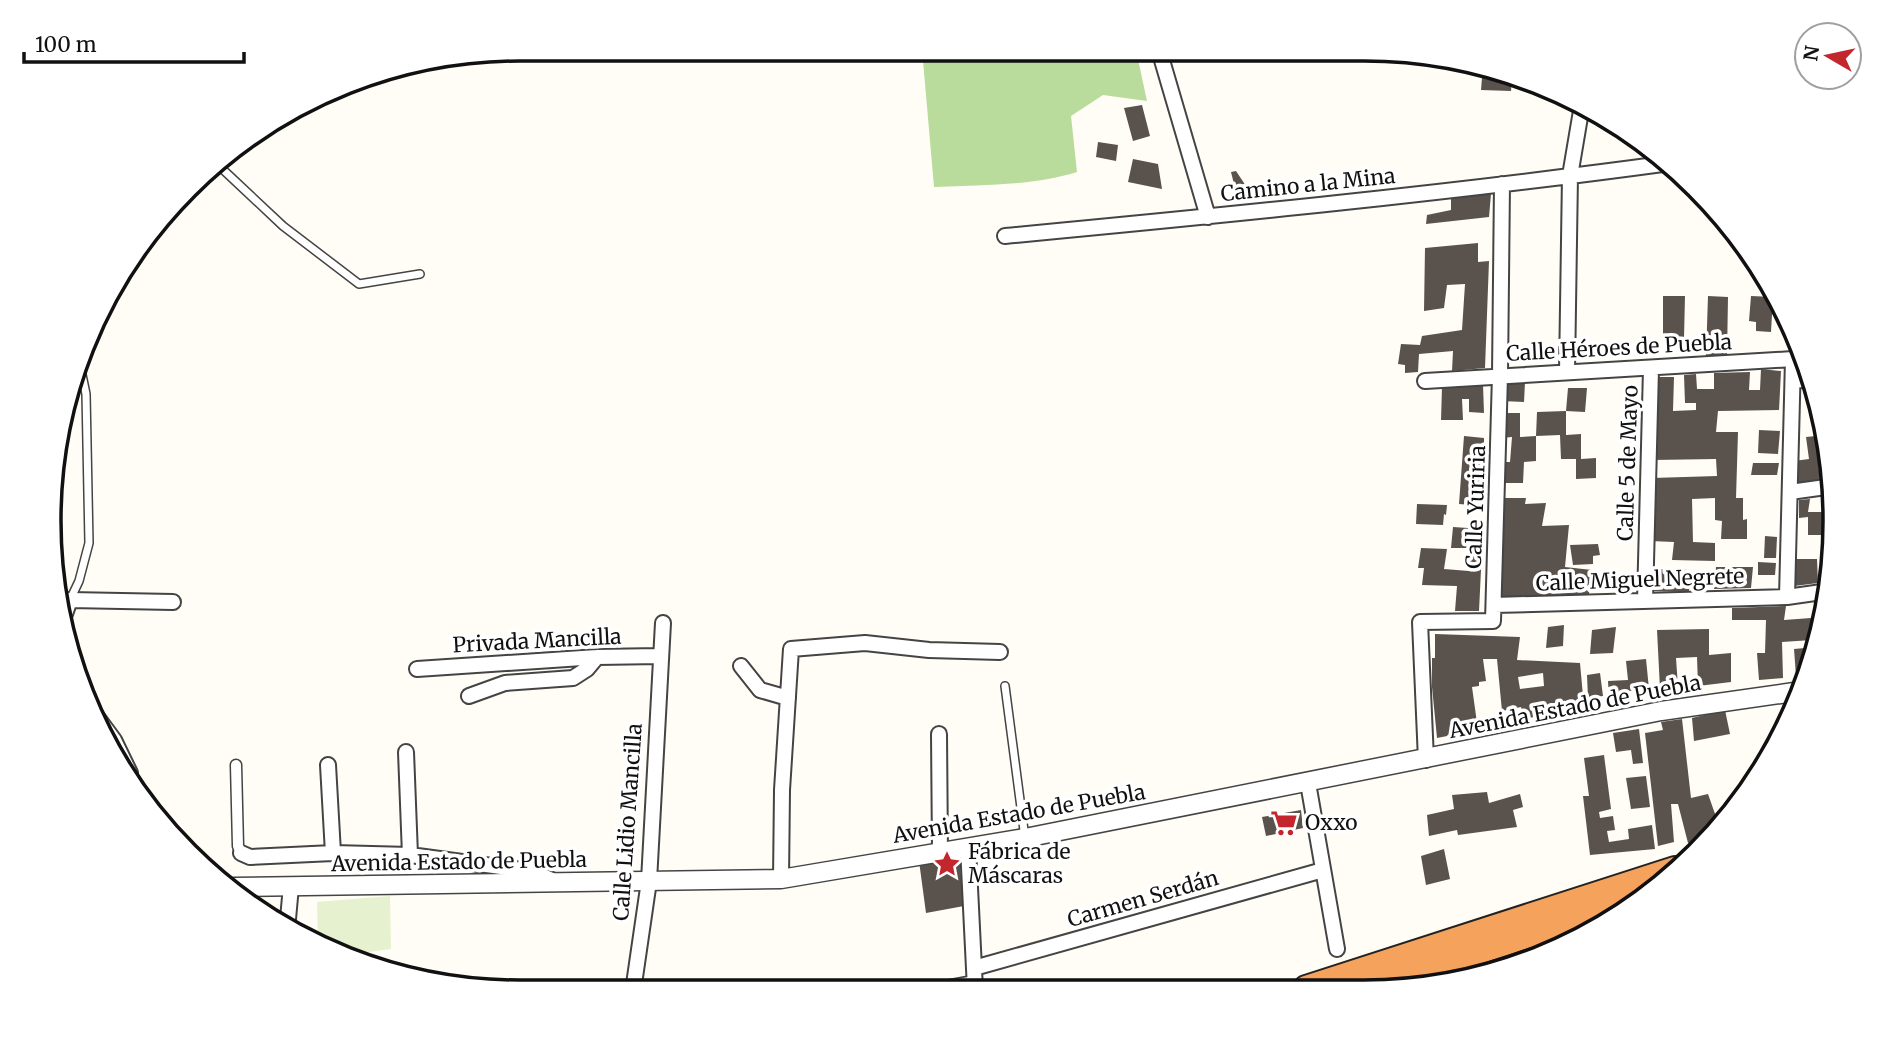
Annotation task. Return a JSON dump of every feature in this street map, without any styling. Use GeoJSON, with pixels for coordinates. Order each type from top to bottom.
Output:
{"type":"FeatureCollection","features":[{"type":"Feature","properties":{"kind":"highway"},"geometry":{"type":"LineString","coordinates":[[1331,980],[1654,876]]}},
{"type":"Feature","properties":{"kind":"highway"},"geometry":{"type":"LineString","coordinates":[[1395,979],[1603,912]]}},
{"type":"Feature","properties":{"kind":"street","name":"Camino a la Mina"},"geometry":{"type":"LineString","coordinates":[[1161,61],[1208,217],[1654,165]]}},
{"type":"Feature","properties":{"kind":"street"},"geometry":{"type":"LineString","coordinates":[[1567,372],[1570,177],[1580,116]]}},
{"type":"Feature","properties":{"kind":"street","name":"Calle Yuriria"},"geometry":{"type":"LineString","coordinates":[[1494,605],[1502,184]]}},
{"type":"Feature","properties":{"kind":"street"},"geometry":{"type":"LineString","coordinates":[[1005,236],[1208,217]]}},
{"type":"Feature","properties":{"kind":"street","name":"Calle Héroes de Puebla"},"geometry":{"type":"LineString","coordinates":[[1425,381],[1793,359],[1793,381]]}},
{"type":"Feature","properties":{"kind":"street","name":"Calle 5 de Mayo"},"geometry":{"type":"LineString","coordinates":[[1645,601],[1651,369]]}},
{"type":"Feature","properties":{"kind":"street"},"geometry":{"type":"LineString","coordinates":[[1787,597],[1793,381],[1800,380]]}},
{"type":"Feature","properties":{"kind":"street"},"geometry":{"type":"LineString","coordinates":[[1790,492],[1822,488]]}},
{"type":"Feature","properties":{"kind":"street","name":"Calle Miguel Negrete"},"geometry":{"type":"LineString","coordinates":[[1494,605],[1787,597],[1817,593]]}},
{"type":"Feature","properties":{"kind":"street"},"geometry":{"type":"LineString","coordinates":[[69,603],[70,600],[173,602]]}},
{"type":"Feature","properties":{"kind":"street"},"geometry":{"type":"LineString","coordinates":[[1426,760],[1420,622],[1493,621],[1494,605]]}},
{"type":"Feature","properties":{"kind":"street","name":"Calle Lidio Mancilla"},"geometry":{"type":"LineString","coordinates":[[635,980],[649,881],[663,623]]}},
{"type":"Feature","properties":{"kind":"street"},"geometry":{"type":"LineString","coordinates":[[781,879],[782,790],[791,649],[865,643],[929,650],[1000,652]]}},
{"type":"Feature","properties":{"kind":"street","name":"Privada Mancilla"},"geometry":{"type":"LineString","coordinates":[[417,669],[597,657],[660,656]]}},
{"type":"Feature","properties":{"kind":"street"},"geometry":{"type":"LineString","coordinates":[[469,696],[505,683],[573,678],[587,669],[597,657]]}},
{"type":"Feature","properties":{"kind":"street"},"geometry":{"type":"LineString","coordinates":[[741,666],[760,690],[788,698]]}},
{"type":"Feature","properties":{"kind":"street","name":"Avenida Estado de Puebla"},"geometry":{"type":"LineString","coordinates":[[244,887],[781,879],[1025,838],[1661,711],[1789,693]]}},
{"type":"Feature","properties":{"kind":"street"},"geometry":{"type":"LineString","coordinates":[[939,734],[940,852]]}},
{"type":"Feature","properties":{"kind":"street"},"geometry":{"type":"LineString","coordinates":[[406,752],[410,855]]}},
{"type":"Feature","properties":{"kind":"street"},"geometry":{"type":"LineString","coordinates":[[236,765],[237,846],[241,853],[250,857],[333,853],[410,855],[531,871],[558,884]]}},
{"type":"Feature","properties":{"kind":"street"},"geometry":{"type":"LineString","coordinates":[[328,765],[333,853]]}},
{"type":"Feature","properties":{"kind":"street"},"geometry":{"type":"LineString","coordinates":[[1308,783],[1336,949]]}},
{"type":"Feature","properties":{"kind":"street"},"geometry":{"type":"LineString","coordinates":[[968,847],[975,980]]}},
{"type":"Feature","properties":{"kind":"street","name":"Carmen Serdán"},"geometry":{"type":"LineString","coordinates":[[974,968],[1323,870]]}},
{"type":"Feature","properties":{"kind":"street"},"geometry":{"type":"LineString","coordinates":[[288,916],[291,886]]}},
{"type":"Feature","properties":{"kind":"lane"},"geometry":{"type":"LineString","coordinates":[[224,170],[283,226],[359,284],[420,274]]}},
{"type":"Feature","properties":{"kind":"lane"},"geometry":{"type":"LineString","coordinates":[[70,600],[79,581],[89,543],[86,394],[83,381]]}},
{"type":"Feature","properties":{"kind":"lane"},"geometry":{"type":"LineString","coordinates":[[1005,686],[1025,838]]}},
{"type":"Feature","properties":{"kind":"green space"},"geometry":{"type":"Polygon","coordinates":[[[923,61],[1138,61],[1147,101],[1103,95],[1071,116],[1077,172],[1024,182],[934,187],[923,61]]]}},
{"type":"Feature","properties":{"kind":"green space"},"geometry":{"type":"Polygon","coordinates":[[[390,896],[391,949],[366,952],[318,932],[317,902],[390,896]]]}},
{"type":"Feature","properties":{"kind":"building"},"geometry":{"type":"Polygon","coordinates":[[[1482,77],[1511,86],[1511,91],[1481,90],[1482,77]]]}},
{"type":"Feature","properties":{"kind":"building"},"geometry":{"type":"Polygon","coordinates":[[[1142,105],[1150,136],[1133,141],[1124,108],[1142,105]]]}},
{"type":"Feature","properties":{"kind":"building"},"geometry":{"type":"Polygon","coordinates":[[[1098,142],[1118,145],[1116,161],[1096,157],[1098,142]]]}},
{"type":"Feature","properties":{"kind":"building"},"geometry":{"type":"Polygon","coordinates":[[[1133,159],[1158,164],[1162,189],[1128,182],[1133,159]]]}},
{"type":"Feature","properties":{"kind":"building"},"geometry":{"type":"Polygon","coordinates":[[[1236,171],[1256,201],[1238,200],[1231,172],[1236,171]]]}},
{"type":"Feature","properties":{"kind":"building"},"geometry":{"type":"Polygon","coordinates":[[[1491,194],[1489,217],[1426,224],[1427,215],[1451,210],[1451,197],[1491,194]]]}},
{"type":"Feature","properties":{"kind":"building"},"geometry":{"type":"Polygon","coordinates":[[[1478,243],[1478,262],[1489,261],[1485,368],[1452,371],[1453,351],[1419,354],[1418,372],[1405,373],[1405,365],[1398,364],[1401,344],[1420,345],[1422,336],[1462,330],[1465,284],[1447,285],[1444,308],[1424,311],[1425,248],[1478,243]]]}},
{"type":"Feature","properties":{"kind":"building"},"geometry":{"type":"Polygon","coordinates":[[[1663,296],[1685,296],[1684,338],[1663,337],[1663,296]]]}},
{"type":"Feature","properties":{"kind":"building"},"geometry":{"type":"Polygon","coordinates":[[[1708,296],[1728,297],[1727,356],[1706,356],[1708,296]]]}},
{"type":"Feature","properties":{"kind":"building"},"geometry":{"type":"Polygon","coordinates":[[[1751,296],[1764,297],[1772,312],[1771,332],[1756,331],[1756,322],[1749,321],[1751,296]]]}},
{"type":"Feature","properties":{"kind":"building"},"geometry":{"type":"Polygon","coordinates":[[[1761,369],[1781,371],[1779,410],[1718,411],[1716,432],[1738,432],[1736,498],[1743,498],[1743,520],[1747,519],[1747,539],[1721,539],[1722,521],[1715,520],[1715,498],[1692,499],[1693,542],[1715,543],[1715,561],[1672,560],[1674,542],[1650,541],[1652,478],[1717,476],[1716,459],[1652,460],[1654,377],[1674,377],[1673,411],[1696,410],[1696,403],[1685,403],[1684,375],[1696,374],[1697,389],[1714,389],[1714,373],[1750,372],[1749,390],[1760,390],[1761,369]]]}},
{"type":"Feature","properties":{"kind":"building"},"geometry":{"type":"Polygon","coordinates":[[[1525,382],[1524,402],[1502,401],[1502,384],[1525,382]]]}},
{"type":"Feature","properties":{"kind":"building"},"geometry":{"type":"Polygon","coordinates":[[[1483,385],[1484,413],[1469,412],[1469,399],[1462,399],[1463,420],[1441,420],[1442,387],[1483,385]]]}},
{"type":"Feature","properties":{"kind":"building"},"geometry":{"type":"Polygon","coordinates":[[[1624,387],[1635,387],[1635,410],[1623,411],[1624,387]]]}},
{"type":"Feature","properties":{"kind":"building"},"geometry":{"type":"Polygon","coordinates":[[[1568,388],[1587,388],[1585,412],[1566,411],[1568,388]]]}},
{"type":"Feature","properties":{"kind":"building"},"geometry":{"type":"Polygon","coordinates":[[[1566,411],[1566,435],[1581,434],[1581,459],[1596,458],[1596,478],[1576,479],[1576,459],[1561,459],[1560,435],[1536,436],[1537,412],[1566,411]]]}},
{"type":"Feature","properties":{"kind":"building"},"geometry":{"type":"Polygon","coordinates":[[[1500,413],[1520,413],[1520,437],[1536,436],[1536,461],[1524,462],[1523,483],[1503,483],[1503,462],[1510,462],[1512,437],[1501,438],[1500,413]]]}},
{"type":"Feature","properties":{"kind":"building"},"geometry":{"type":"Polygon","coordinates":[[[1759,430],[1780,431],[1778,454],[1758,453],[1759,430]]]}},
{"type":"Feature","properties":{"kind":"building"},"geometry":{"type":"Polygon","coordinates":[[[1464,436],[1484,438],[1484,506],[1459,504],[1464,436]]]}},
{"type":"Feature","properties":{"kind":"building"},"geometry":{"type":"Polygon","coordinates":[[[1815,436],[1820,480],[1792,483],[1794,461],[1809,459],[1806,437],[1815,436]]]}},
{"type":"Feature","properties":{"kind":"building"},"geometry":{"type":"Polygon","coordinates":[[[1753,463],[1779,463],[1777,475],[1751,475],[1753,463]]]}},
{"type":"Feature","properties":{"kind":"building"},"geometry":{"type":"Polygon","coordinates":[[[1501,498],[1526,498],[1525,504],[1546,503],[1542,526],[1569,525],[1565,567],[1592,570],[1589,594],[1500,597],[1501,498]]]}},
{"type":"Feature","properties":{"kind":"building"},"geometry":{"type":"Polygon","coordinates":[[[1810,499],[1808,512],[1823,512],[1823,535],[1808,535],[1808,517],[1799,518],[1799,500],[1810,499]]]}},
{"type":"Feature","properties":{"kind":"building"},"geometry":{"type":"Polygon","coordinates":[[[1417,504],[1447,505],[1443,525],[1416,524],[1417,504]]]}},
{"type":"Feature","properties":{"kind":"building"},"geometry":{"type":"Polygon","coordinates":[[[1453,527],[1483,529],[1479,611],[1455,611],[1457,586],[1422,585],[1424,568],[1418,568],[1421,548],[1447,549],[1444,569],[1469,571],[1471,548],[1451,548],[1453,527]]]}},
{"type":"Feature","properties":{"kind":"building"},"geometry":{"type":"Polygon","coordinates":[[[1765,536],[1777,537],[1776,558],[1764,558],[1765,536]]]}},
{"type":"Feature","properties":{"kind":"building"},"geometry":{"type":"Polygon","coordinates":[[[1598,544],[1600,555],[1593,556],[1593,564],[1573,565],[1570,545],[1598,544]]]}},
{"type":"Feature","properties":{"kind":"building"},"geometry":{"type":"Polygon","coordinates":[[[1794,559],[1817,559],[1818,583],[1794,586],[1794,559]]]}},
{"type":"Feature","properties":{"kind":"building"},"geometry":{"type":"Polygon","coordinates":[[[1758,562],[1776,563],[1775,575],[1758,575],[1758,562]]]}},
{"type":"Feature","properties":{"kind":"building"},"geometry":{"type":"Polygon","coordinates":[[[1716,567],[1753,567],[1751,588],[1714,589],[1716,567]]]}},
{"type":"Feature","properties":{"kind":"building"},"geometry":{"type":"Polygon","coordinates":[[[1648,569],[1690,570],[1689,592],[1647,591],[1648,569]]]}},
{"type":"Feature","properties":{"kind":"building"},"geometry":{"type":"Polygon","coordinates":[[[1786,606],[1784,620],[1811,618],[1807,640],[1782,642],[1783,678],[1759,680],[1757,653],[1765,653],[1766,620],[1732,620],[1732,608],[1786,606]]]}},
{"type":"Feature","properties":{"kind":"building"},"geometry":{"type":"Polygon","coordinates":[[[1564,625],[1563,646],[1546,648],[1548,627],[1564,625]]]}},
{"type":"Feature","properties":{"kind":"building"},"geometry":{"type":"Polygon","coordinates":[[[1616,627],[1613,653],[1590,654],[1592,630],[1616,627]]]}},
{"type":"Feature","properties":{"kind":"building"},"geometry":{"type":"Polygon","coordinates":[[[1709,629],[1709,655],[1731,653],[1731,682],[1698,686],[1697,657],[1676,658],[1678,687],[1660,689],[1657,630],[1709,629]]]}},
{"type":"Feature","properties":{"kind":"building"},"geometry":{"type":"Polygon","coordinates":[[[1435,634],[1520,637],[1517,660],[1580,663],[1584,707],[1524,719],[1521,707],[1502,711],[1497,659],[1483,659],[1486,681],[1472,687],[1478,730],[1437,738],[1432,687],[1432,658],[1435,658],[1435,634]],[[1543,673],[1518,677],[1520,689],[1544,686],[1543,673]]]}},
{"type":"Feature","properties":{"kind":"building"},"geometry":{"type":"Polygon","coordinates":[[[1804,648],[1796,674],[1794,649],[1804,648]]]}},
{"type":"Feature","properties":{"kind":"building"},"geometry":{"type":"Polygon","coordinates":[[[1646,659],[1649,689],[1629,691],[1630,696],[1609,698],[1608,681],[1628,680],[1626,661],[1646,659]]]}},
{"type":"Feature","properties":{"kind":"building"},"geometry":{"type":"Polygon","coordinates":[[[1600,673],[1603,696],[1588,698],[1587,675],[1600,673]]]}},
{"type":"Feature","properties":{"kind":"building"},"geometry":{"type":"Polygon","coordinates":[[[1725,710],[1730,734],[1694,741],[1692,718],[1725,710]]]}},
{"type":"Feature","properties":{"kind":"building"},"geometry":{"type":"Polygon","coordinates":[[[1682,719],[1691,798],[1708,794],[1715,815],[1688,843],[1678,804],[1671,804],[1674,842],[1658,846],[1645,733],[1663,730],[1661,722],[1682,719]]]}},
{"type":"Feature","properties":{"kind":"building"},"geometry":{"type":"Polygon","coordinates":[[[1639,729],[1643,763],[1633,764],[1631,750],[1616,752],[1613,733],[1639,729]]]}},
{"type":"Feature","properties":{"kind":"building"},"geometry":{"type":"Polygon","coordinates":[[[1604,755],[1611,809],[1599,812],[1600,818],[1613,816],[1615,830],[1607,831],[1609,842],[1629,839],[1628,829],[1652,825],[1655,849],[1590,855],[1583,796],[1589,796],[1584,758],[1604,755]]]}},
{"type":"Feature","properties":{"kind":"building"},"geometry":{"type":"Polygon","coordinates":[[[1646,776],[1650,807],[1631,809],[1626,778],[1646,776]]]}},
{"type":"Feature","properties":{"kind":"building"},"geometry":{"type":"Polygon","coordinates":[[[1487,792],[1489,803],[1520,794],[1523,807],[1513,810],[1517,827],[1458,835],[1457,830],[1429,836],[1427,815],[1454,809],[1452,795],[1487,792]]]}},
{"type":"Feature","properties":{"kind":"building"},"geometry":{"type":"Polygon","coordinates":[[[1301,810],[1303,828],[1266,836],[1262,817],[1301,810]]]}},
{"type":"Feature","properties":{"kind":"building"},"geometry":{"type":"Polygon","coordinates":[[[1444,849],[1450,879],[1426,885],[1421,856],[1444,849]]]}},
{"type":"Feature","properties":{"kind":"building"},"geometry":{"type":"Polygon","coordinates":[[[959,855],[964,906],[926,913],[919,861],[959,855]]]}},
{"type":"Feature","properties":{"kind":"place","name":"Oxxo"},"geometry":{"type":"Point","coordinates":[1284,823]}},
{"type":"Feature","properties":{"kind":"place","name":"Fábrica de Máscaras"},"geometry":{"type":"Point","coordinates":[947,864]}}]}
